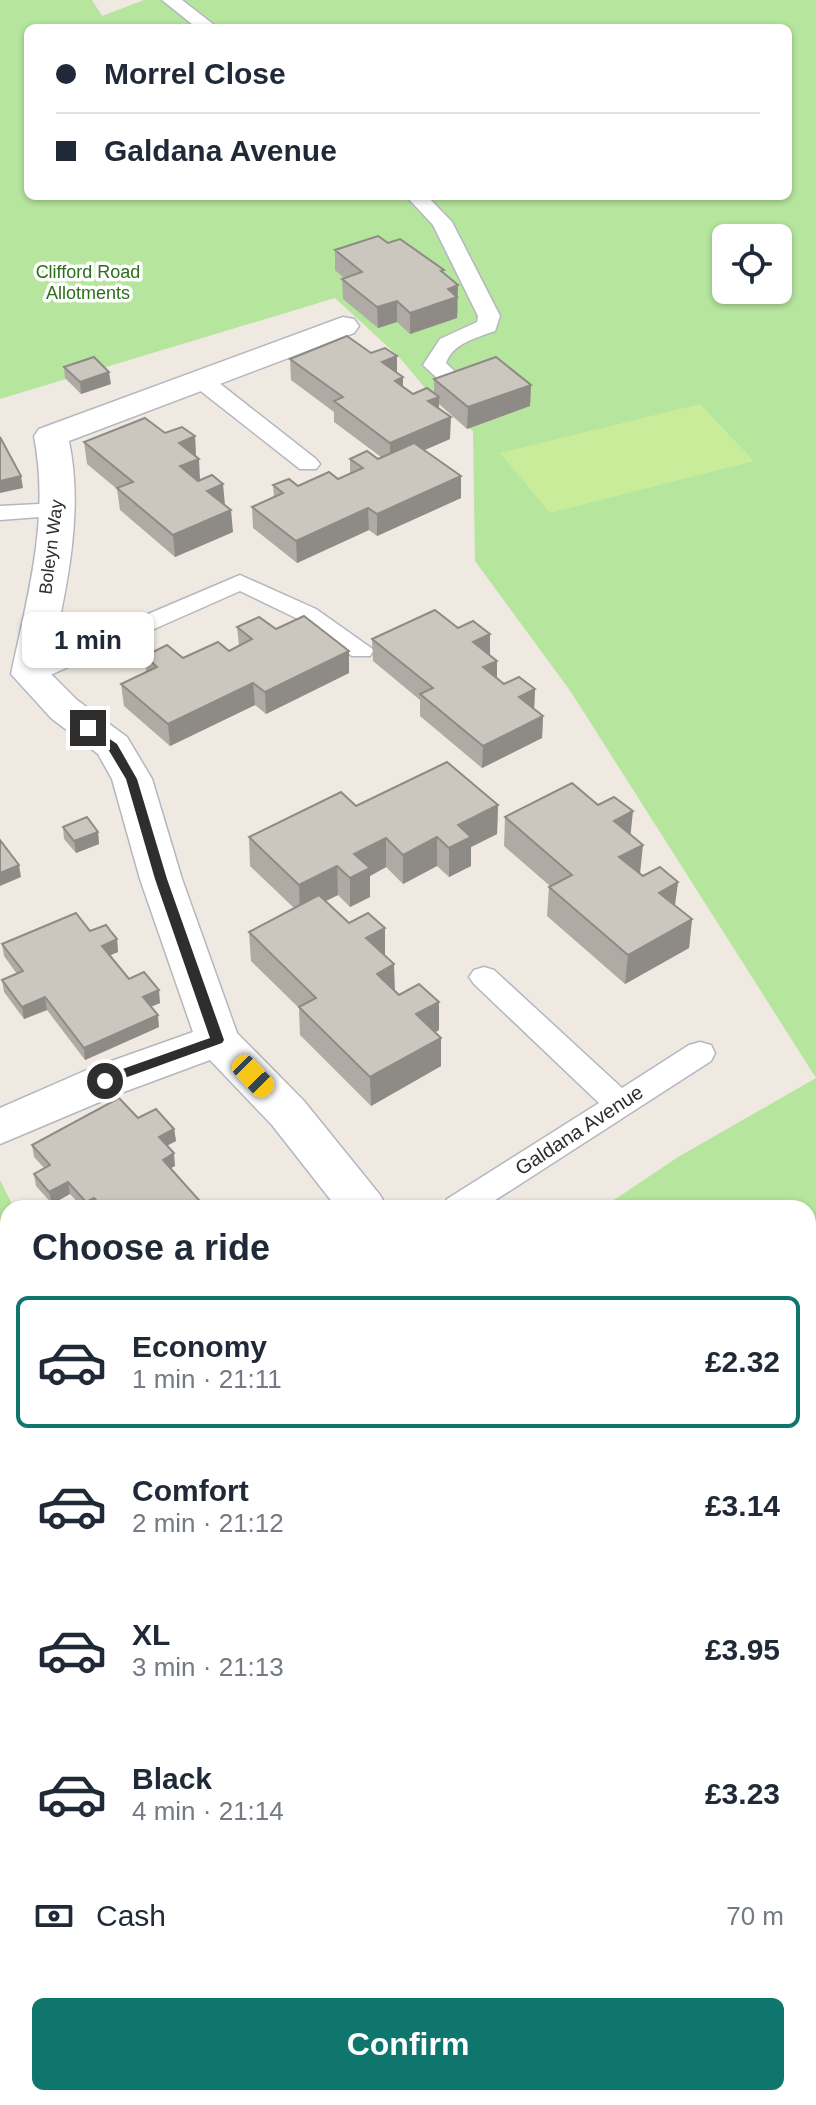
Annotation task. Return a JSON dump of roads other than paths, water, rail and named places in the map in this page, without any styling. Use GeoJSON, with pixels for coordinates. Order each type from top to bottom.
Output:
{"type":"FeatureCollection","features":[{"type":"Feature","properties":{"kind":"street","name":"Boleyn Way"},"geometry":{"type":"LineString","coordinates":[[15,678],[58,510],[57,456],[51,436],[343,326]]}},
{"type":"Feature","properties":{"kind":"street"},"geometry":{"type":"LineString","coordinates":[[15,678],[64,709],[113,746],[132,779],[161,879],[218,1040],[288,1113],[358,1200]]}},
{"type":"Feature","properties":{"kind":"street"},"geometry":{"type":"LineString","coordinates":[[4,1117],[218,1040]]}},
{"type":"Feature","properties":{"kind":"lane"},"geometry":{"type":"LineString","coordinates":[[171,0],[204,24]]}},
{"type":"Feature","properties":{"kind":"lane"},"geometry":{"type":"LineString","coordinates":[[420,200],[442,222],[489,316],[487,326],[448,341],[437,352],[434,365],[458,385]]}},
{"type":"Feature","properties":{"kind":"lane"},"geometry":{"type":"LineString","coordinates":[[201,380],[308,464]]}},
{"type":"Feature","properties":{"kind":"lane"},"geometry":{"type":"LineString","coordinates":[[0,513],[58,510]]}},
{"type":"Feature","properties":{"kind":"lane"},"geometry":{"type":"LineString","coordinates":[[15,678],[240,582],[307,614],[361,650]]}},
{"type":"Feature","properties":{"kind":"lane"},"geometry":{"type":"LineString","coordinates":[[484,977],[618,1103]]}},
{"type":"Feature","properties":{"kind":"lane","name":"Galdana Avenue"},"geometry":{"type":"LineString","coordinates":[[470,1200],[700,1053]]}},
{"type":"Feature","properties":{"kind":"park label","name":"Clifford Road Allotments"},"geometry":{"type":"Point","coordinates":[88,282]}}]}
